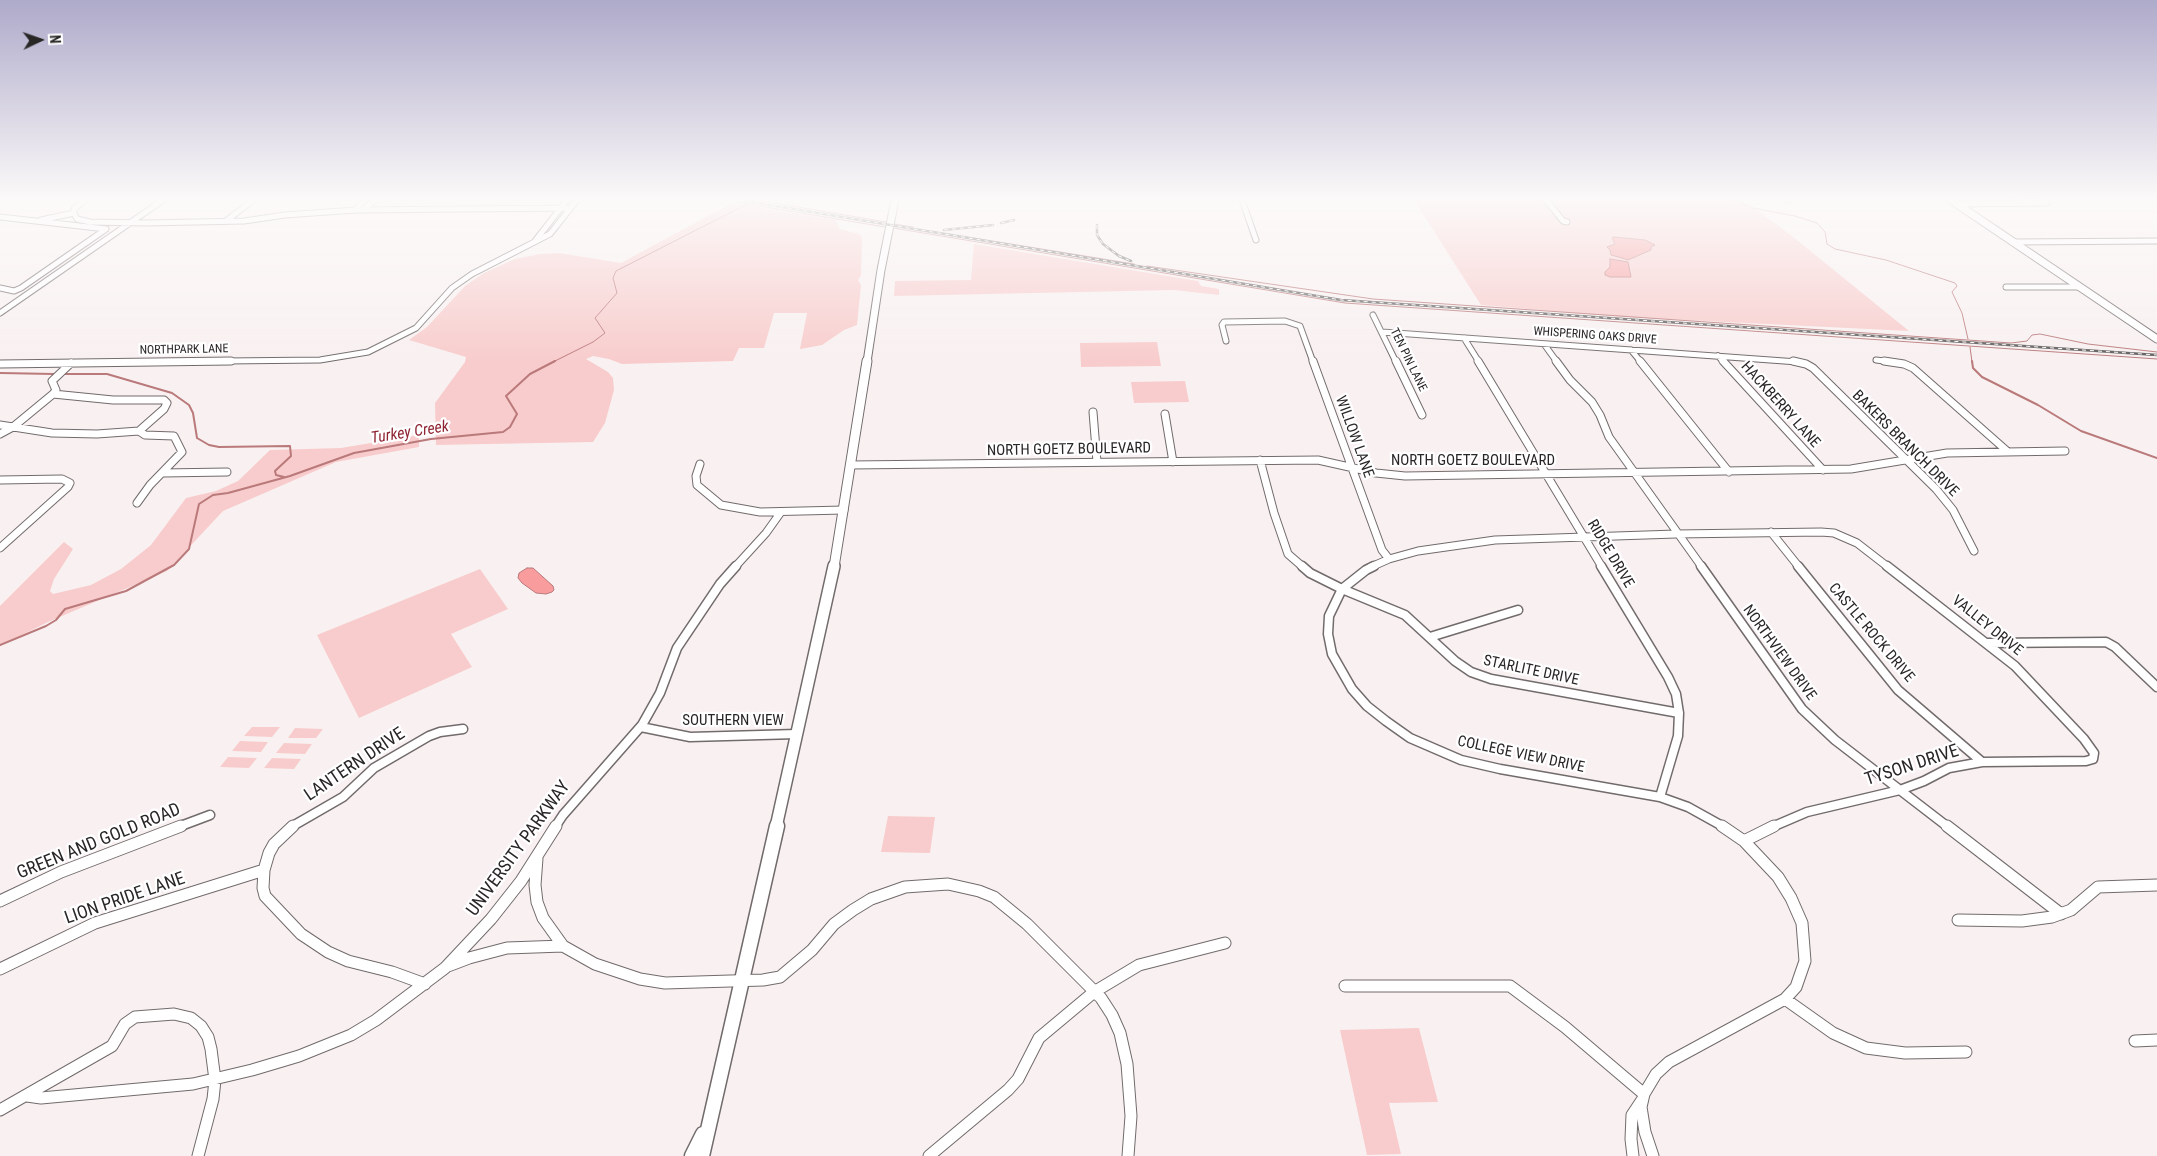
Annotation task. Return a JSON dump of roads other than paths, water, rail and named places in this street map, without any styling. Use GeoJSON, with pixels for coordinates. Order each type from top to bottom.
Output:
{"type":"FeatureCollection","features":[{"type":"Feature","properties":{"kind":"main road"},"geometry":{"type":"LineString","coordinates":[[702,1156],[828,599],[844,510],[883,254]]}},
{"type":"Feature","properties":{"kind":"main road"},"geometry":{"type":"LineString","coordinates":[[2031,254],[2157,339]]}},
{"type":"Feature","properties":{"kind":"main road"},"geometry":{"type":"LineString","coordinates":[[692,1156],[711,1117]]}},
{"type":"Feature","properties":{"kind":"main road"},"geometry":{"type":"LineString","coordinates":[[708,1156],[711,1117]]}},
{"type":"Feature","properties":{"kind":"street"},"geometry":{"type":"LineString","coordinates":[[0,288],[14,291],[21,288],[70,254]]}},
{"type":"Feature","properties":{"kind":"street"},"geometry":{"type":"LineString","coordinates":[[0,313],[86,254]]}},
{"type":"Feature","properties":{"kind":"street","name":"NORTHPARK LANE"},"geometry":{"type":"LineString","coordinates":[[0,364],[320,360],[368,352],[388,345],[408,334],[461,281],[513,254]]}},
{"type":"Feature","properties":{"kind":"street"},"geometry":{"type":"LineString","coordinates":[[2006,287],[2080,287]]}},
{"type":"Feature","properties":{"kind":"street","name":"TEN PIN LANE"},"geometry":{"type":"LineString","coordinates":[[1373,315],[1422,415]]}},
{"type":"Feature","properties":{"kind":"street","name":"WILLOW LANE"},"geometry":{"type":"LineString","coordinates":[[1226,341],[1222,325],[1224,322],[1285,321],[1300,326],[1382,550],[1389,559]]}},
{"type":"Feature","properties":{"kind":"street","name":"WHISPERING OAKS DRIVE"},"geometry":{"type":"LineString","coordinates":[[1382,332],[1792,361],[1806,364]]}},
{"type":"Feature","properties":{"kind":"street","name":"RIDGE DRIVE"},"geometry":{"type":"LineString","coordinates":[[1464,338],[1668,677],[1676,694],[1679,713],[1678,736],[1660,797]]}},
{"type":"Feature","properties":{"kind":"street","name":"NORTHVIEW DRIVE"},"geometry":{"type":"LineString","coordinates":[[1544,344],[1570,380],[1592,402],[1610,438],[1633,472],[1796,702],[1834,740],[2061,914]]}},
{"type":"Feature","properties":{"kind":"street"},"geometry":{"type":"LineString","coordinates":[[1631,350],[1729,472]]}},
{"type":"Feature","properties":{"kind":"street","name":"HACKBERRY LANE"},"geometry":{"type":"LineString","coordinates":[[1718,356],[1823,470]]}},
{"type":"Feature","properties":{"kind":"street"},"geometry":{"type":"LineString","coordinates":[[1876,360],[1904,364],[1913,368],[2007,451]]}},
{"type":"Feature","properties":{"kind":"street"},"geometry":{"type":"LineString","coordinates":[[0,434],[13,427],[53,394],[56,390],[52,381],[71,363]]}},
{"type":"Feature","properties":{"kind":"street","name":"BAKERS BRANCH DRIVE"},"geometry":{"type":"LineString","coordinates":[[1806,364],[1813,368],[1936,489],[1953,510],[1974,551]]}},
{"type":"Feature","properties":{"kind":"street"},"geometry":{"type":"LineString","coordinates":[[0,426],[61,433],[97,434],[139,431],[164,409],[167,403],[164,400],[113,400],[53,394]]}},
{"type":"Feature","properties":{"kind":"street"},"geometry":{"type":"LineString","coordinates":[[1093,412],[1097,462]]}},
{"type":"Feature","properties":{"kind":"street"},"geometry":{"type":"LineString","coordinates":[[1165,414],[1173,462]]}},
{"type":"Feature","properties":{"kind":"street"},"geometry":{"type":"LineString","coordinates":[[137,503],[182,452],[174,436],[145,435],[139,431]]}},
{"type":"Feature","properties":{"kind":"street","name":"NORTH GOETZ BOULEVARD"},"geometry":{"type":"LineString","coordinates":[[850,465],[1318,460],[1376,474],[1404,476],[1823,470],[1866,468],[1947,452],[2065,451]]}},
{"type":"Feature","properties":{"kind":"street","name":"STARLITE DRIVE"},"geometry":{"type":"LineString","coordinates":[[1260,460],[1274,513],[1288,554],[1310,573],[1342,589],[1405,615],[1455,661],[1472,672],[1491,679],[1679,713]]}},
{"type":"Feature","properties":{"kind":"street"},"geometry":{"type":"LineString","coordinates":[[700,464],[696,476],[697,485],[721,505],[760,512],[844,510]]}},
{"type":"Feature","properties":{"kind":"street"},"geometry":{"type":"LineString","coordinates":[[163,473],[227,472]]}},
{"type":"Feature","properties":{"kind":"street"},"geometry":{"type":"LineString","coordinates":[[0,480],[62,479],[70,483],[68,487],[0,548]]}},
{"type":"Feature","properties":{"kind":"street","name":"UNIVERSITY PARKWAY"},"geometry":{"type":"LineString","coordinates":[[27,1096],[40,1098],[215,1080],[299,1056],[351,1035],[376,1020],[425,984],[445,968],[494,917],[521,881],[563,815],[641,727],[660,693],[677,648],[720,584],[766,533],[781,512]]}},
{"type":"Feature","properties":{"kind":"street","name":"CASTLE ROCK DRIVE"},"geometry":{"type":"LineString","coordinates":[[1771,532],[1898,690],[1982,762]]}},
{"type":"Feature","properties":{"kind":"street","name":"COLLEGE VIEW DRIVE"},"geometry":{"type":"LineString","coordinates":[[1632,1156],[1632,1115],[1634,1108],[1643,1097],[1656,1074],[1669,1062],[1785,999],[1796,987],[1805,961],[1802,923],[1791,898],[1778,877],[1744,841],[1718,822],[1688,807],[1660,797],[1500,769],[1461,760],[1410,738],[1367,706],[1340,671],[1332,654],[1328,634],[1329,616],[1342,589],[1366,570],[1389,559],[1418,551],[1494,540],[1583,536],[1820,532],[1844,536]]}},
{"type":"Feature","properties":{"kind":"street","name":"VALLEY DRIVE"},"geometry":{"type":"LineString","coordinates":[[1844,536],[1858,543],[2015,666],[2092,748],[2094,756]]}},
{"type":"Feature","properties":{"kind":"street"},"geometry":{"type":"LineString","coordinates":[[0,538],[12,538]]}},
{"type":"Feature","properties":{"kind":"street"},"geometry":{"type":"LineString","coordinates":[[1430,637],[1518,610]]}},
{"type":"Feature","properties":{"kind":"street"},"geometry":{"type":"LineString","coordinates":[[1988,643],[2102,641],[2111,644],[2157,687]]}},
{"type":"Feature","properties":{"kind":"street","name":"SOUTHERN VIEW"},"geometry":{"type":"LineString","coordinates":[[641,727],[690,736],[797,734]]}},
{"type":"Feature","properties":{"kind":"street","name":"LANTERN DRIVE"},"geometry":{"type":"LineString","coordinates":[[425,984],[328,952],[301,934],[266,896],[263,888],[264,870],[274,844],[291,827],[344,797],[374,768],[429,736],[440,732],[463,729]]}},
{"type":"Feature","properties":{"kind":"street","name":"TYSON DRIVE"},"geometry":{"type":"LineString","coordinates":[[1744,841],[1807,812],[1900,790],[1924,781],[1949,768],[1982,762],[2084,761],[2092,759],[2094,756]]}},
{"type":"Feature","properties":{"kind":"street","name":"GREEN AND GOLD ROAD"},"geometry":{"type":"LineString","coordinates":[[0,901],[62,872],[210,815]]}},
{"type":"Feature","properties":{"kind":"street"},"geometry":{"type":"LineString","coordinates":[[539,851],[535,868],[537,902],[544,918],[563,946],[595,964],[650,981],[683,983],[763,980],[780,977],[786,974],[812,950],[834,924],[871,899],[905,887],[948,884],[978,890],[994,897],[1011,909],[1094,992],[1112,1014],[1120,1033],[1127,1064],[1131,1116],[1128,1156]]}},
{"type":"Feature","properties":{"kind":"street","name":"LION PRIDE LANE"},"geometry":{"type":"LineString","coordinates":[[0,969],[74,931],[95,923],[264,870]]}},
{"type":"Feature","properties":{"kind":"street"},"geometry":{"type":"LineString","coordinates":[[1958,920],[2027,920],[2052,917],[2073,908],[2100,887],[2157,885]]}},
{"type":"Feature","properties":{"kind":"street"},"geometry":{"type":"LineString","coordinates":[[929,1156],[1008,1090],[1018,1080],[1039,1038],[1094,992],[1139,965],[1225,943]]}},
{"type":"Feature","properties":{"kind":"street"},"geometry":{"type":"LineString","coordinates":[[445,968],[469,958],[507,948],[563,946]]}},
{"type":"Feature","properties":{"kind":"street"},"geometry":{"type":"LineString","coordinates":[[1345,986],[1510,986],[1565,1026],[1643,1097],[1643,1123],[1653,1156]]}},
{"type":"Feature","properties":{"kind":"street"},"geometry":{"type":"LineString","coordinates":[[1785,999],[1833,1034],[1866,1048],[1905,1053],[1966,1052]]}},
{"type":"Feature","properties":{"kind":"street"},"geometry":{"type":"LineString","coordinates":[[0,1110],[112,1046],[125,1024],[135,1017],[152,1014],[174,1014],[191,1018],[201,1026],[208,1037],[212,1049],[215,1080],[208,1124],[198,1156]]}},
{"type":"Feature","properties":{"kind":"street"},"geometry":{"type":"LineString","coordinates":[[2135,1041],[2157,1040]]}},
{"type":"Feature","properties":{"kind":"waterway","name":"Turkey Creek"},"geometry":{"type":"LineString","coordinates":[[555,361],[593,342],[605,333],[595,318],[617,293],[613,278],[616,271],[649,254]]}},
{"type":"Feature","properties":{"kind":"waterway"},"geometry":{"type":"LineString","coordinates":[[1049,254],[1345,303],[2157,359]]}},
{"type":"Feature","properties":{"kind":"waterway"},"geometry":{"type":"LineString","coordinates":[[1072,254],[1134,264]]}},
{"type":"Feature","properties":{"kind":"waterway"},"geometry":{"type":"LineString","coordinates":[[1858,254],[1886,260],[1955,283],[1957,286],[1952,292],[1962,313],[1968,339]]}},
{"type":"Feature","properties":{"kind":"waterway"},"geometry":{"type":"LineString","coordinates":[[1147,266],[1373,299],[2011,343],[2027,341],[2032,335],[2040,334],[2088,344],[2157,352]]}},
{"type":"Feature","properties":{"kind":"waterway"},"geometry":{"type":"LineString","coordinates":[[1970,347],[1972,362]]}},
{"type":"Feature","properties":{"kind":"waterway","name":"Turkey Creek"},"geometry":{"type":"LineString","coordinates":[[0,645],[46,626],[56,620],[65,609],[126,591],[174,565],[189,549],[199,504],[213,495],[228,493],[290,476],[354,453],[431,439],[503,432],[510,427],[517,414],[506,396],[530,374],[555,361]]}},
{"type":"Feature","properties":{"kind":"waterway"},"geometry":{"type":"LineString","coordinates":[[1972,361],[1973,368],[1982,377],[2038,405],[2081,431],[2157,458]]}},
{"type":"Feature","properties":{"kind":"waterway"},"geometry":{"type":"LineString","coordinates":[[0,373],[54,374]]}},
{"type":"Feature","properties":{"kind":"waterway"},"geometry":{"type":"LineString","coordinates":[[63,374],[107,374],[172,393],[189,405],[193,413],[197,438],[209,445],[219,447],[290,446],[291,456],[275,471],[276,475],[284,477]]}},
{"type":"Feature","properties":{"kind":"railway"},"geometry":{"type":"LineString","coordinates":[[1064,254],[1341,300],[2157,355]]}},
{"type":"Feature","properties":{"kind":"railway"},"geometry":{"type":"LineString","coordinates":[[1116,254],[1131,261]]}}]}
